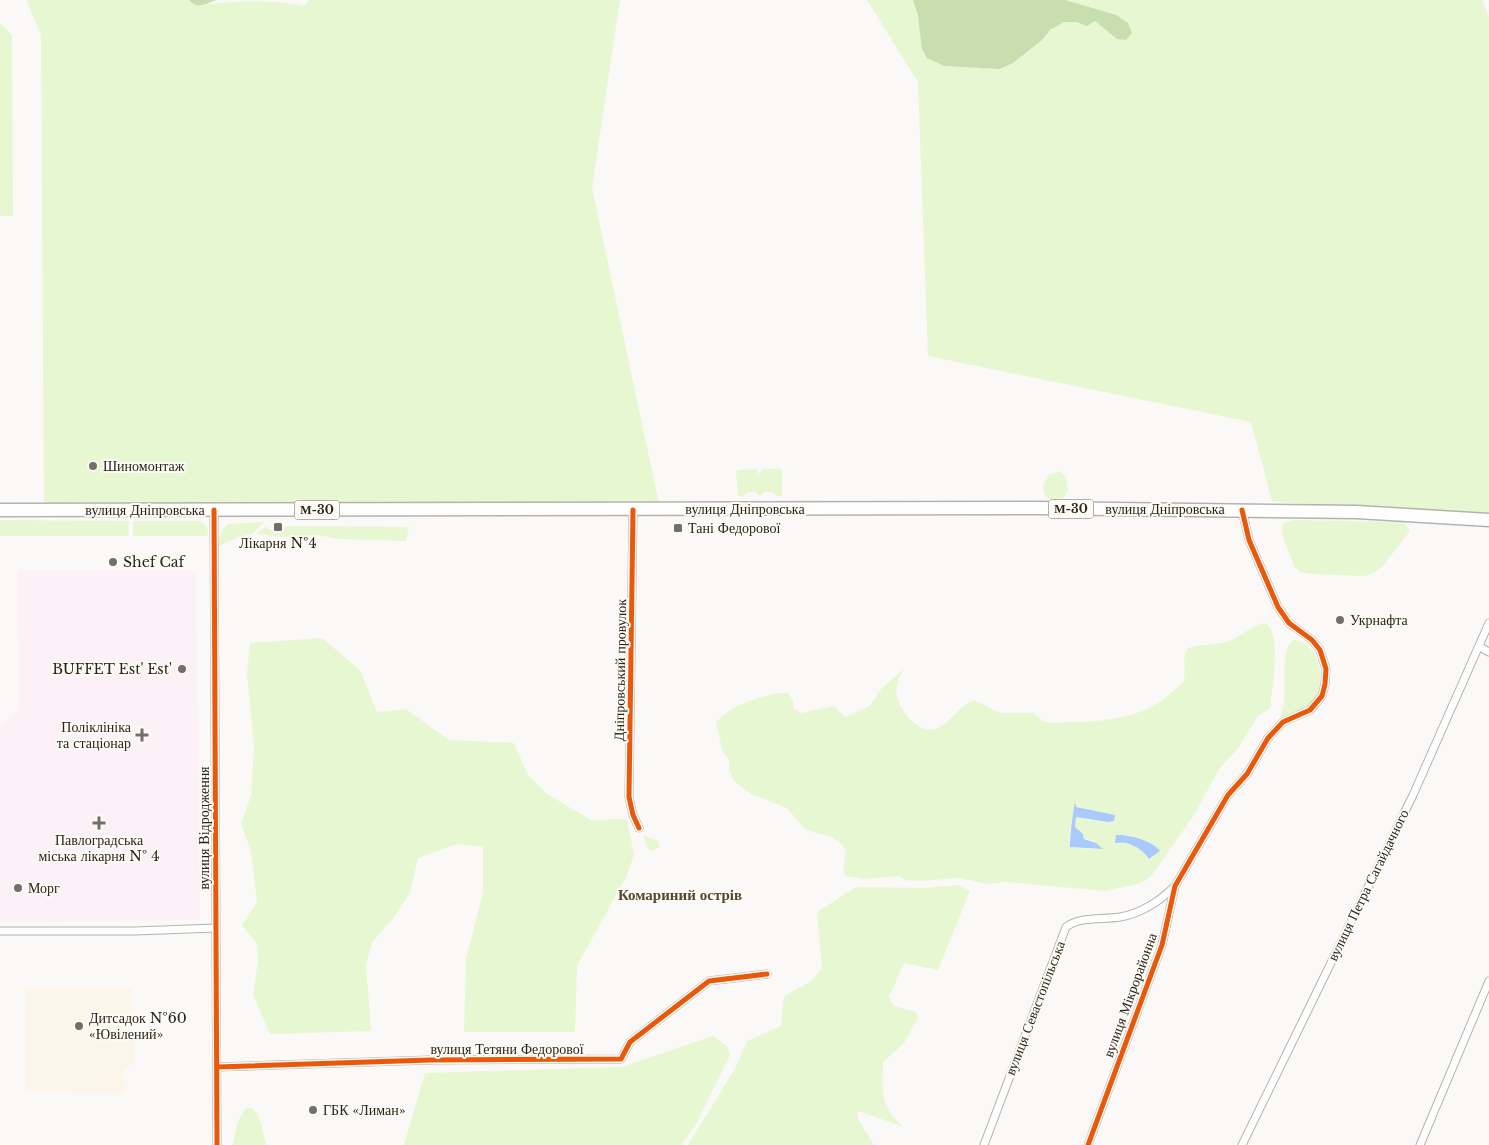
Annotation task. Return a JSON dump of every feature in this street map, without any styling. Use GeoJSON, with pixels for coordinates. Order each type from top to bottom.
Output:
{"type":"FeatureCollection","features":[{"type":"Feature","properties":{"kind":"highway","name":"вулиця Дніпровська"},"geometry":{"type":"LineString","coordinates":[[0,510],[1242,510],[1434,515],[1489,520]]}},
{"type":"Feature","properties":{"kind":"street","name":"вулиця Відродження"},"geometry":{"type":"LineString","coordinates":[[214,510],[217,1145]]}},
{"type":"Feature","properties":{"kind":"street","name":"Дніпровський провулок"},"geometry":{"type":"LineString","coordinates":[[633,510],[629,797],[633,815],[639,828]]}},
{"type":"Feature","properties":{"kind":"street","name":"вулиця Мікрорайонна"},"geometry":{"type":"LineString","coordinates":[[1088,1145],[1162,945],[1175,886],[1228,795],[1248,774],[1268,738],[1282,722],[1310,710],[1322,696],[1325,684],[1326,669],[1320,650],[1312,640],[1289,623],[1278,607],[1250,540],[1242,510]]}},
{"type":"Feature","properties":{"kind":"street","name":"вулиця Петра Сагайдачного"},"geometry":{"type":"LineString","coordinates":[[1242,1145],[1413,795],[1489,623]]}},
{"type":"Feature","properties":{"kind":"street"},"geometry":{"type":"LineString","coordinates":[[1480,647],[1489,652]]}},
{"type":"Feature","properties":{"kind":"street","name":"вулиця Севастопільська"},"geometry":{"type":"LineString","coordinates":[[984,1145],[1066,927],[1077,921],[1129,915],[1162,898],[1175,886]]}},
{"type":"Feature","properties":{"kind":"street"},"geometry":{"type":"LineString","coordinates":[[0,931],[135,931],[216,928]]}},
{"type":"Feature","properties":{"kind":"street","name":"вулиця Тетяни Федорової"},"geometry":{"type":"LineString","coordinates":[[217,1067],[430,1060],[621,1059],[630,1042],[709,981],[767,974]]}},
{"type":"Feature","properties":{"kind":"street"},"geometry":{"type":"LineString","coordinates":[[1420,1145],[1489,980]]}},
{"type":"Feature","properties":{"kind":"shaded area","name":"Павлоградська міська лікарня № 4"},"geometry":{"type":"Polygon","coordinates":[[[196,570],[200,920],[0,922],[0,726],[19,711],[18,571],[196,570]]]}},
{"type":"Feature","properties":{"kind":"shaded area","name":"Дитсадок №60 «Ювілений»"},"geometry":{"type":"Polygon","coordinates":[[[25,988],[132,988],[134,1064],[124,1069],[125,1093],[26,1092],[25,988]]]}},
{"type":"Feature","properties":{"kind":"green space"},"geometry":{"type":"Polygon","coordinates":[[[26,0],[189,0],[200,6],[252,2],[304,6],[309,0],[620,0],[592,188],[661,513],[44,513],[41,35],[26,0]]]}},
{"type":"Feature","properties":{"kind":"green space"},"geometry":{"type":"Polygon","coordinates":[[[189,0],[216,0],[195,5],[189,0]]]}},
{"type":"Feature","properties":{"kind":"green space"},"geometry":{"type":"Polygon","coordinates":[[[867,0],[913,0],[921,30],[944,66],[1000,69],[1012,63],[1042,40],[1050,30],[1064,22],[1076,22],[1087,26],[1095,21],[1117,39],[1090,8],[1065,0],[1482,0],[1489,16],[1489,523],[1272,501],[1251,422],[928,356],[918,82],[867,0]]]}},
{"type":"Feature","properties":{"kind":"green space"},"geometry":{"type":"Polygon","coordinates":[[[913,0],[1065,0],[1116,15],[1128,23],[1132,33],[1126,40],[1117,39],[1095,21],[1087,26],[1076,22],[1064,22],[1050,30],[1042,40],[1013,63],[1000,69],[944,66],[927,58],[922,49],[918,16],[913,0]]]}},
{"type":"Feature","properties":{"kind":"green space"},"geometry":{"type":"Polygon","coordinates":[[[0,23],[12,35],[13,216],[0,216],[0,23]]]}},
{"type":"Feature","properties":{"kind":"green space"},"geometry":{"type":"Polygon","coordinates":[[[756,469],[759,474],[763,469],[780,469],[782,471],[782,495],[777,497],[773,492],[764,492],[760,496],[755,492],[747,492],[743,497],[738,496],[736,472],[739,470],[756,469]]]}},
{"type":"Feature","properties":{"kind":"green space"},"geometry":{"type":"Polygon","coordinates":[[[1059,471],[1066,477],[1068,491],[1063,498],[1051,500],[1045,496],[1043,486],[1049,475],[1059,471]]]}},
{"type":"Feature","properties":{"kind":"green space"},"geometry":{"type":"Polygon","coordinates":[[[0,520],[129,521],[128,536],[0,536],[0,520]]]}},
{"type":"Feature","properties":{"kind":"green space"},"geometry":{"type":"Polygon","coordinates":[[[1294,520],[1401,522],[1406,524],[1410,531],[1383,566],[1374,573],[1364,576],[1312,574],[1300,572],[1294,566],[1282,534],[1283,523],[1294,520]]]}},
{"type":"Feature","properties":{"kind":"green space"},"geometry":{"type":"Polygon","coordinates":[[[133,521],[200,521],[207,527],[208,536],[133,536],[133,521]]]}},
{"type":"Feature","properties":{"kind":"green space"},"geometry":{"type":"Polygon","coordinates":[[[264,522],[252,534],[238,537],[217,547],[222,530],[228,524],[264,522]]]}},
{"type":"Feature","properties":{"kind":"green space"},"geometry":{"type":"Polygon","coordinates":[[[267,526],[270,530],[281,531],[287,526],[409,527],[406,541],[340,539],[317,535],[281,537],[256,534],[267,526]]]}},
{"type":"Feature","properties":{"kind":"green space"},"geometry":{"type":"Polygon","coordinates":[[[1265,623],[1274,638],[1275,661],[1271,706],[1258,716],[1237,750],[1219,769],[1194,815],[1152,875],[1145,881],[1134,885],[1105,891],[1006,882],[987,884],[959,878],[919,881],[905,880],[899,876],[863,879],[846,876],[843,872],[846,851],[841,844],[831,837],[806,830],[787,808],[751,794],[734,781],[729,770],[729,759],[723,752],[716,724],[720,718],[737,706],[780,693],[788,693],[793,701],[794,709],[801,713],[834,706],[845,717],[870,706],[880,690],[904,669],[897,687],[900,705],[907,716],[922,728],[934,729],[940,727],[964,706],[974,700],[1000,713],[1033,713],[1043,721],[1052,723],[1084,722],[1115,718],[1146,710],[1181,684],[1185,673],[1184,661],[1188,648],[1226,642],[1265,623]],[[1078,806],[1070,833],[1069,844],[1074,848],[1101,849],[1093,841],[1084,838],[1075,827],[1076,817],[1108,822],[1112,814],[1088,811],[1078,806]],[[1128,835],[1118,842],[1140,848],[1147,858],[1152,858],[1159,849],[1128,835]]]}},
{"type":"Feature","properties":{"kind":"green space"},"geometry":{"type":"Polygon","coordinates":[[[322,638],[360,670],[377,712],[406,709],[449,740],[514,743],[528,775],[547,794],[591,820],[627,819],[634,855],[627,875],[577,966],[575,1032],[464,1032],[466,959],[483,892],[483,847],[457,844],[418,858],[410,893],[392,920],[372,942],[366,965],[371,1031],[270,1034],[253,995],[258,961],[257,944],[242,925],[257,902],[251,851],[241,824],[251,795],[254,745],[247,674],[250,643],[322,638]]]}},
{"type":"Feature","properties":{"kind":"green space"},"geometry":{"type":"Polygon","coordinates":[[[1293,640],[1302,642],[1315,654],[1319,663],[1320,683],[1318,692],[1311,703],[1303,709],[1279,719],[1283,710],[1284,700],[1285,656],[1293,640]]]}},
{"type":"Feature","properties":{"kind":"green space"},"geometry":{"type":"Polygon","coordinates":[[[643,835],[658,841],[660,847],[651,851],[647,847],[643,835]]]}},
{"type":"Feature","properties":{"kind":"green space"},"geometry":{"type":"Polygon","coordinates":[[[959,885],[970,891],[938,970],[904,963],[889,997],[894,1006],[916,1012],[918,1018],[904,1043],[883,1062],[883,1090],[886,1105],[896,1120],[904,1127],[858,1111],[858,1119],[874,1145],[688,1145],[736,1067],[747,1041],[781,1026],[784,996],[810,982],[822,968],[817,912],[856,887],[925,888],[959,885]]]}},
{"type":"Feature","properties":{"kind":"green space"},"geometry":{"type":"Polygon","coordinates":[[[713,1036],[727,1046],[730,1055],[695,1126],[681,1145],[404,1145],[425,1073],[622,1067],[713,1036]]]}},
{"type":"Feature","properties":{"kind":"green space"},"geometry":{"type":"Polygon","coordinates":[[[247,1108],[252,1108],[258,1115],[266,1145],[233,1145],[239,1121],[247,1108]]]}},
{"type":"Feature","properties":{"kind":"water"},"geometry":{"type":"Polygon","coordinates":[[[1075,802],[1076,807],[1115,815],[1114,821],[1108,822],[1076,817],[1075,827],[1083,834],[1084,839],[1096,843],[1103,849],[1070,847],[1075,802]]]}},
{"type":"Feature","properties":{"kind":"water"},"geometry":{"type":"Polygon","coordinates":[[[1116,835],[1140,839],[1157,847],[1160,851],[1149,859],[1135,846],[1120,842],[1115,843],[1116,835]]]}},
{"type":"Feature","properties":{"kind":"cycle path"},"geometry":{"type":"LineString","coordinates":[[214,510],[217,1145]]}},
{"type":"Feature","properties":{"kind":"cycle path"},"geometry":{"type":"LineString","coordinates":[[633,510],[629,797],[633,815],[639,828]]}},
{"type":"Feature","properties":{"kind":"cycle path"},"geometry":{"type":"LineString","coordinates":[[1088,1145],[1162,945],[1175,886],[1228,795],[1247,774],[1268,738],[1283,722],[1310,710],[1322,696],[1325,684],[1326,669],[1320,650],[1312,640],[1289,623],[1278,607],[1249,540],[1242,510]]}},
{"type":"Feature","properties":{"kind":"cycle path"},"geometry":{"type":"LineString","coordinates":[[217,1067],[430,1060],[621,1059],[630,1042],[709,981],[767,974]]}},
{"type":"Feature","properties":{"kind":"place","name":"Шиномонтаж"},"geometry":{"type":"Point","coordinates":[93,466]}},
{"type":"Feature","properties":{"kind":"place","name":"Лікарня №4"},"geometry":{"type":"Point","coordinates":[278,527]}},
{"type":"Feature","properties":{"kind":"place","name":"Тані Федорової"},"geometry":{"type":"Point","coordinates":[678,528]}},
{"type":"Feature","properties":{"kind":"place","name":"Shef Caf"},"geometry":{"type":"Point","coordinates":[113,562]}},
{"type":"Feature","properties":{"kind":"place","name":"Укрнафта"},"geometry":{"type":"Point","coordinates":[1340,620]}},
{"type":"Feature","properties":{"kind":"place","name":"BUFFET Est' Est'"},"geometry":{"type":"Point","coordinates":[182,669]}},
{"type":"Feature","properties":{"kind":"place","name":"Поліклініка та стаціонар"},"geometry":{"type":"Point","coordinates":[142,735]}},
{"type":"Feature","properties":{"kind":"place","name":"Павлоградська міська лікарня № 4"},"geometry":{"type":"Point","coordinates":[99,823]}},
{"type":"Feature","properties":{"kind":"place","name":"Морг"},"geometry":{"type":"Point","coordinates":[18,888]}},
{"type":"Feature","properties":{"kind":"place","name":"Дитсадок №60 «Ювілений»"},"geometry":{"type":"Point","coordinates":[79,1026]}},
{"type":"Feature","properties":{"kind":"place","name":"ГБК «Лиман»"},"geometry":{"type":"Point","coordinates":[313,1110]}},
{"type":"Feature","properties":{"kind":"district","name":"Комариний острів"},"geometry":{"type":"Point","coordinates":[680,895]}}]}
